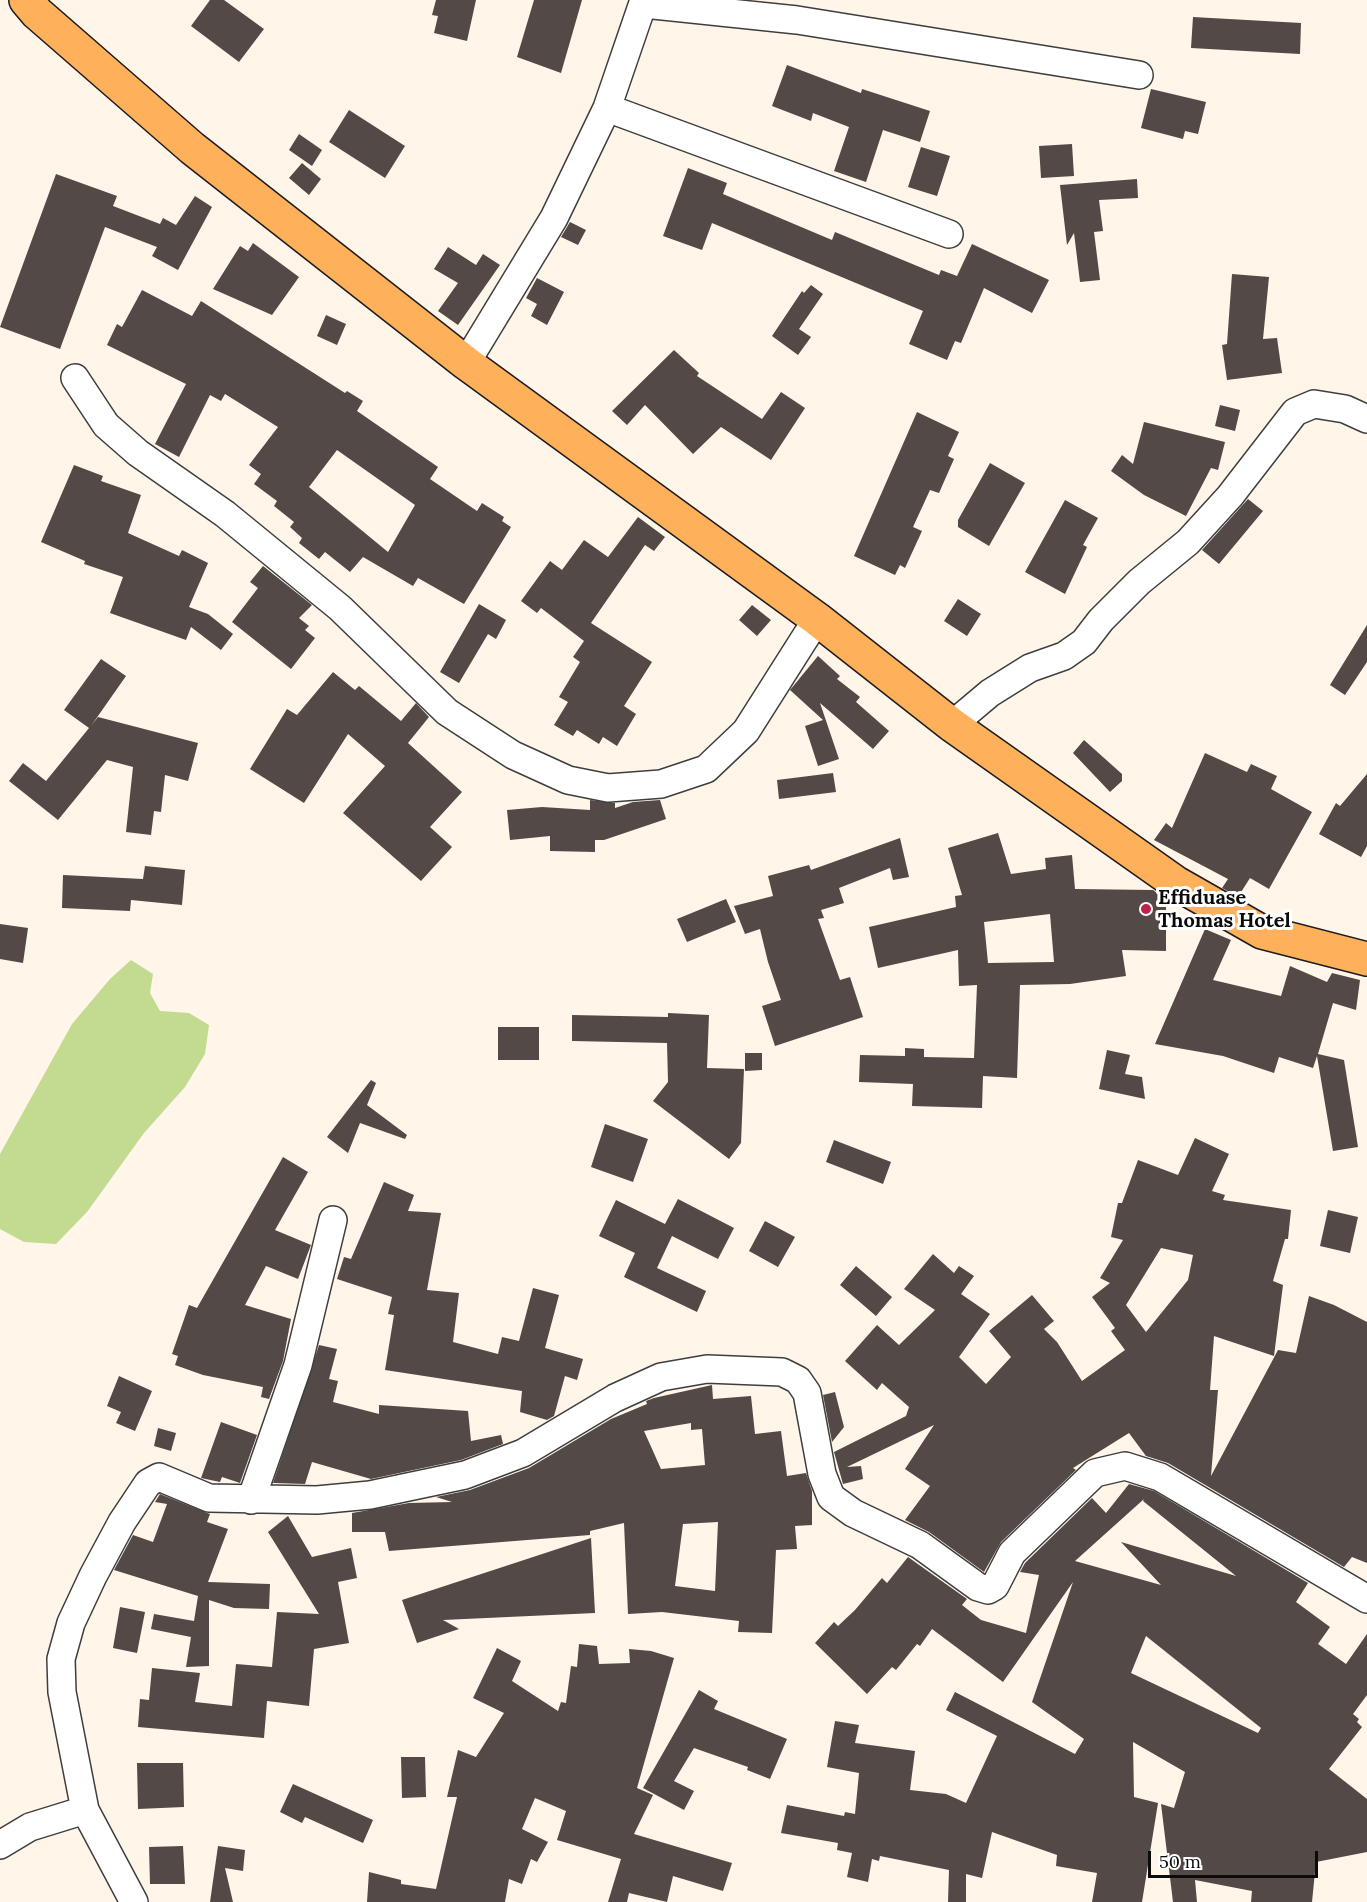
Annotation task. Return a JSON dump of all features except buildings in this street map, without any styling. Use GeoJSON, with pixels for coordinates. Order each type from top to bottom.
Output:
{"type":"FeatureCollection","features":[{"type":"Feature","properties":{"kind":"main road"},"geometry":{"type":"LineString","coordinates":[[26,0],[37,13],[192,148],[466,363],[817,619],[952,725],[1176,883],[1262,932],[1367,959]]}},
{"type":"Feature","properties":{"kind":"street"},"geometry":{"type":"LineString","coordinates":[[466,363],[554,218],[607,108],[644,2],[797,21],[1139,75]]}},
{"type":"Feature","properties":{"kind":"street"},"geometry":{"type":"LineString","coordinates":[[607,108],[949,234]]}},
{"type":"Feature","properties":{"kind":"street"},"geometry":{"type":"LineString","coordinates":[[75,378],[106,425],[138,453],[225,514],[340,608],[447,712],[513,756],[568,780],[608,788],[661,784],[706,769],[746,731],[817,619]]}},
{"type":"Feature","properties":{"kind":"street"},"geometry":{"type":"LineString","coordinates":[[952,725],[990,693],[1030,668],[1064,656],[1084,642],[1101,620],[1139,582],[1188,543],[1230,496],[1295,412],[1314,404],[1345,409],[1367,419]]}},
{"type":"Feature","properties":{"kind":"street"},"geometry":{"type":"LineString","coordinates":[[251,1500],[298,1365],[333,1220]]}},
{"type":"Feature","properties":{"kind":"street"},"geometry":{"type":"LineString","coordinates":[[134,1902],[85,1810],[62,1692],[61,1659],[71,1623],[122,1522],[148,1484],[159,1477],[209,1498],[317,1500],[370,1495],[465,1475],[523,1454],[615,1398],[661,1377],[706,1369],[782,1372],[798,1380],[807,1393],[822,1474],[831,1497],[853,1513],[920,1545],[978,1587],[988,1590],[995,1586],[1012,1553],[1095,1473],[1125,1466],[1160,1477],[1367,1599]]}},
{"type":"Feature","properties":{"kind":"street"},"geometry":{"type":"LineString","coordinates":[[0,1845],[30,1827],[85,1810]]}},
{"type":"Feature","properties":{"kind":"green space"},"geometry":{"type":"Polygon","coordinates":[[[131,960],[153,974],[150,993],[160,1011],[189,1013],[209,1025],[205,1054],[185,1087],[144,1133],[87,1212],[56,1244],[24,1242],[0,1229],[0,1154],[72,1024],[110,979],[131,960]]]}},
{"type":"Feature","properties":{"kind":"place","name":"Effiduase Thomas Hotel"},"geometry":{"type":"Point","coordinates":[1146,909]}}]}
